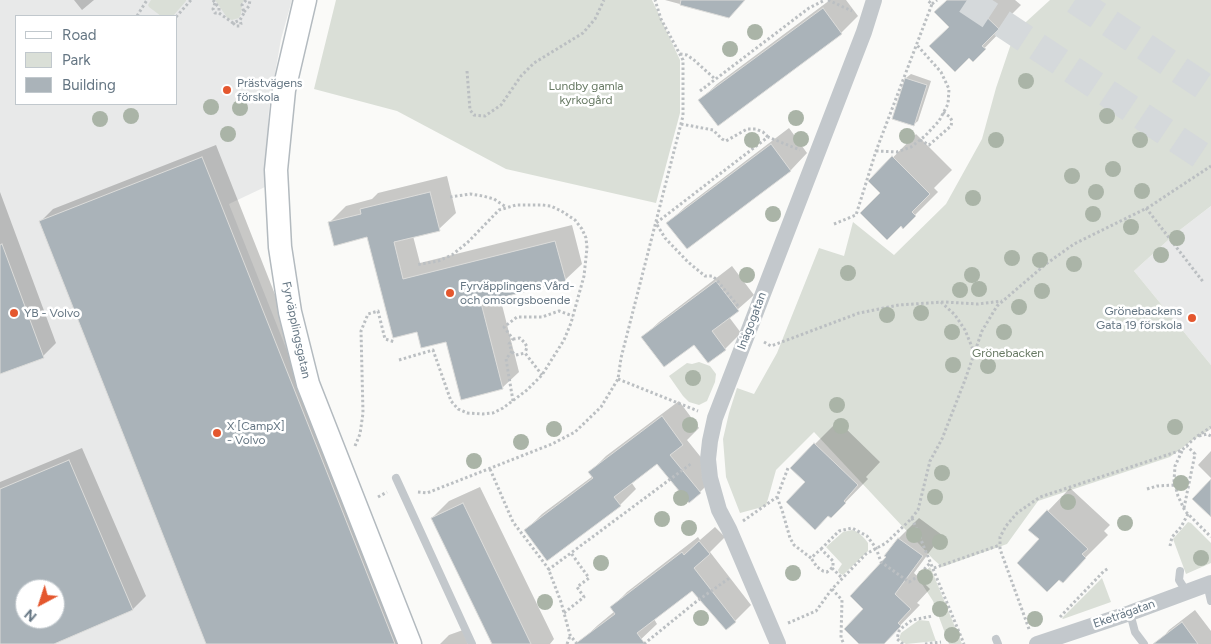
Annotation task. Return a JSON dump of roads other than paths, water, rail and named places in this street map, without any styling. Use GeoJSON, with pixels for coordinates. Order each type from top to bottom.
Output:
{"type":"FeatureCollection","features":[{"type":"Feature","properties":{"kind":"street","name":"Fyrväpplingsgatan"},"geometry":{"type":"LineString","coordinates":[[305,0],[284,90],[276,170],[280,248],[290,312],[308,384],[410,644]]}},
{"type":"Feature","properties":{"kind":"street","name":"Inägogatan"},"geometry":{"type":"LineString","coordinates":[[775,638],[729,529],[719,510],[710,478],[708,459],[715,418],[864,32],[874,0]]}},
{"type":"Feature","properties":{"kind":"street","name":"Eketrägatan"},"geometry":{"type":"LineString","coordinates":[[1037,641],[1130,613],[1209,584]]}},
{"type":"Feature","properties":{"kind":"lane"},"geometry":{"type":"LineString","coordinates":[[396,478],[472,644]]}},
{"type":"Feature","properties":{"kind":"lane"},"geometry":{"type":"LineString","coordinates":[[1180,571],[1179,580],[1186,592]]}},
{"type":"Feature","properties":{"kind":"lane"},"geometry":{"type":"LineString","coordinates":[[1209,584],[1211,600]]}},
{"type":"Feature","properties":{"kind":"lane"},"geometry":{"type":"LineString","coordinates":[[1130,613],[1135,632],[1144,644]]}},
{"type":"Feature","properties":{"kind":"tunnel"},"geometry":{"type":"LineString","coordinates":[[967,0],[1211,162]]}},
{"type":"Feature","properties":{"kind":"tunnel"},"geometry":{"type":"LineString","coordinates":[[1075,0],[1211,91]]}},
{"type":"Feature","properties":{"kind":"place","name":"Prästvägens förskola"},"geometry":{"type":"Point","coordinates":[227,90]}},
{"type":"Feature","properties":{"kind":"place","name":"Fyrväpplingens Vård- och omsorgsboende"},"geometry":{"type":"Point","coordinates":[450,293]}},
{"type":"Feature","properties":{"kind":"place","name":"YB - Volvo"},"geometry":{"type":"Point","coordinates":[14,313]}},
{"type":"Feature","properties":{"kind":"place","name":"Grönebackens Gata 19 förskola"},"geometry":{"type":"Point","coordinates":[1192,318]}},
{"type":"Feature","properties":{"kind":"place","name":"X [CampX] - Volvo"},"geometry":{"type":"Point","coordinates":[217,433]}},
{"type":"Feature","properties":{"kind":"park label","name":"Lundby gamla kyrkogård"},"geometry":{"type":"Point","coordinates":[586,93]}},
{"type":"Feature","properties":{"kind":"park label","name":"Grönebacken"},"geometry":{"type":"Point","coordinates":[1008,353]}}]}
